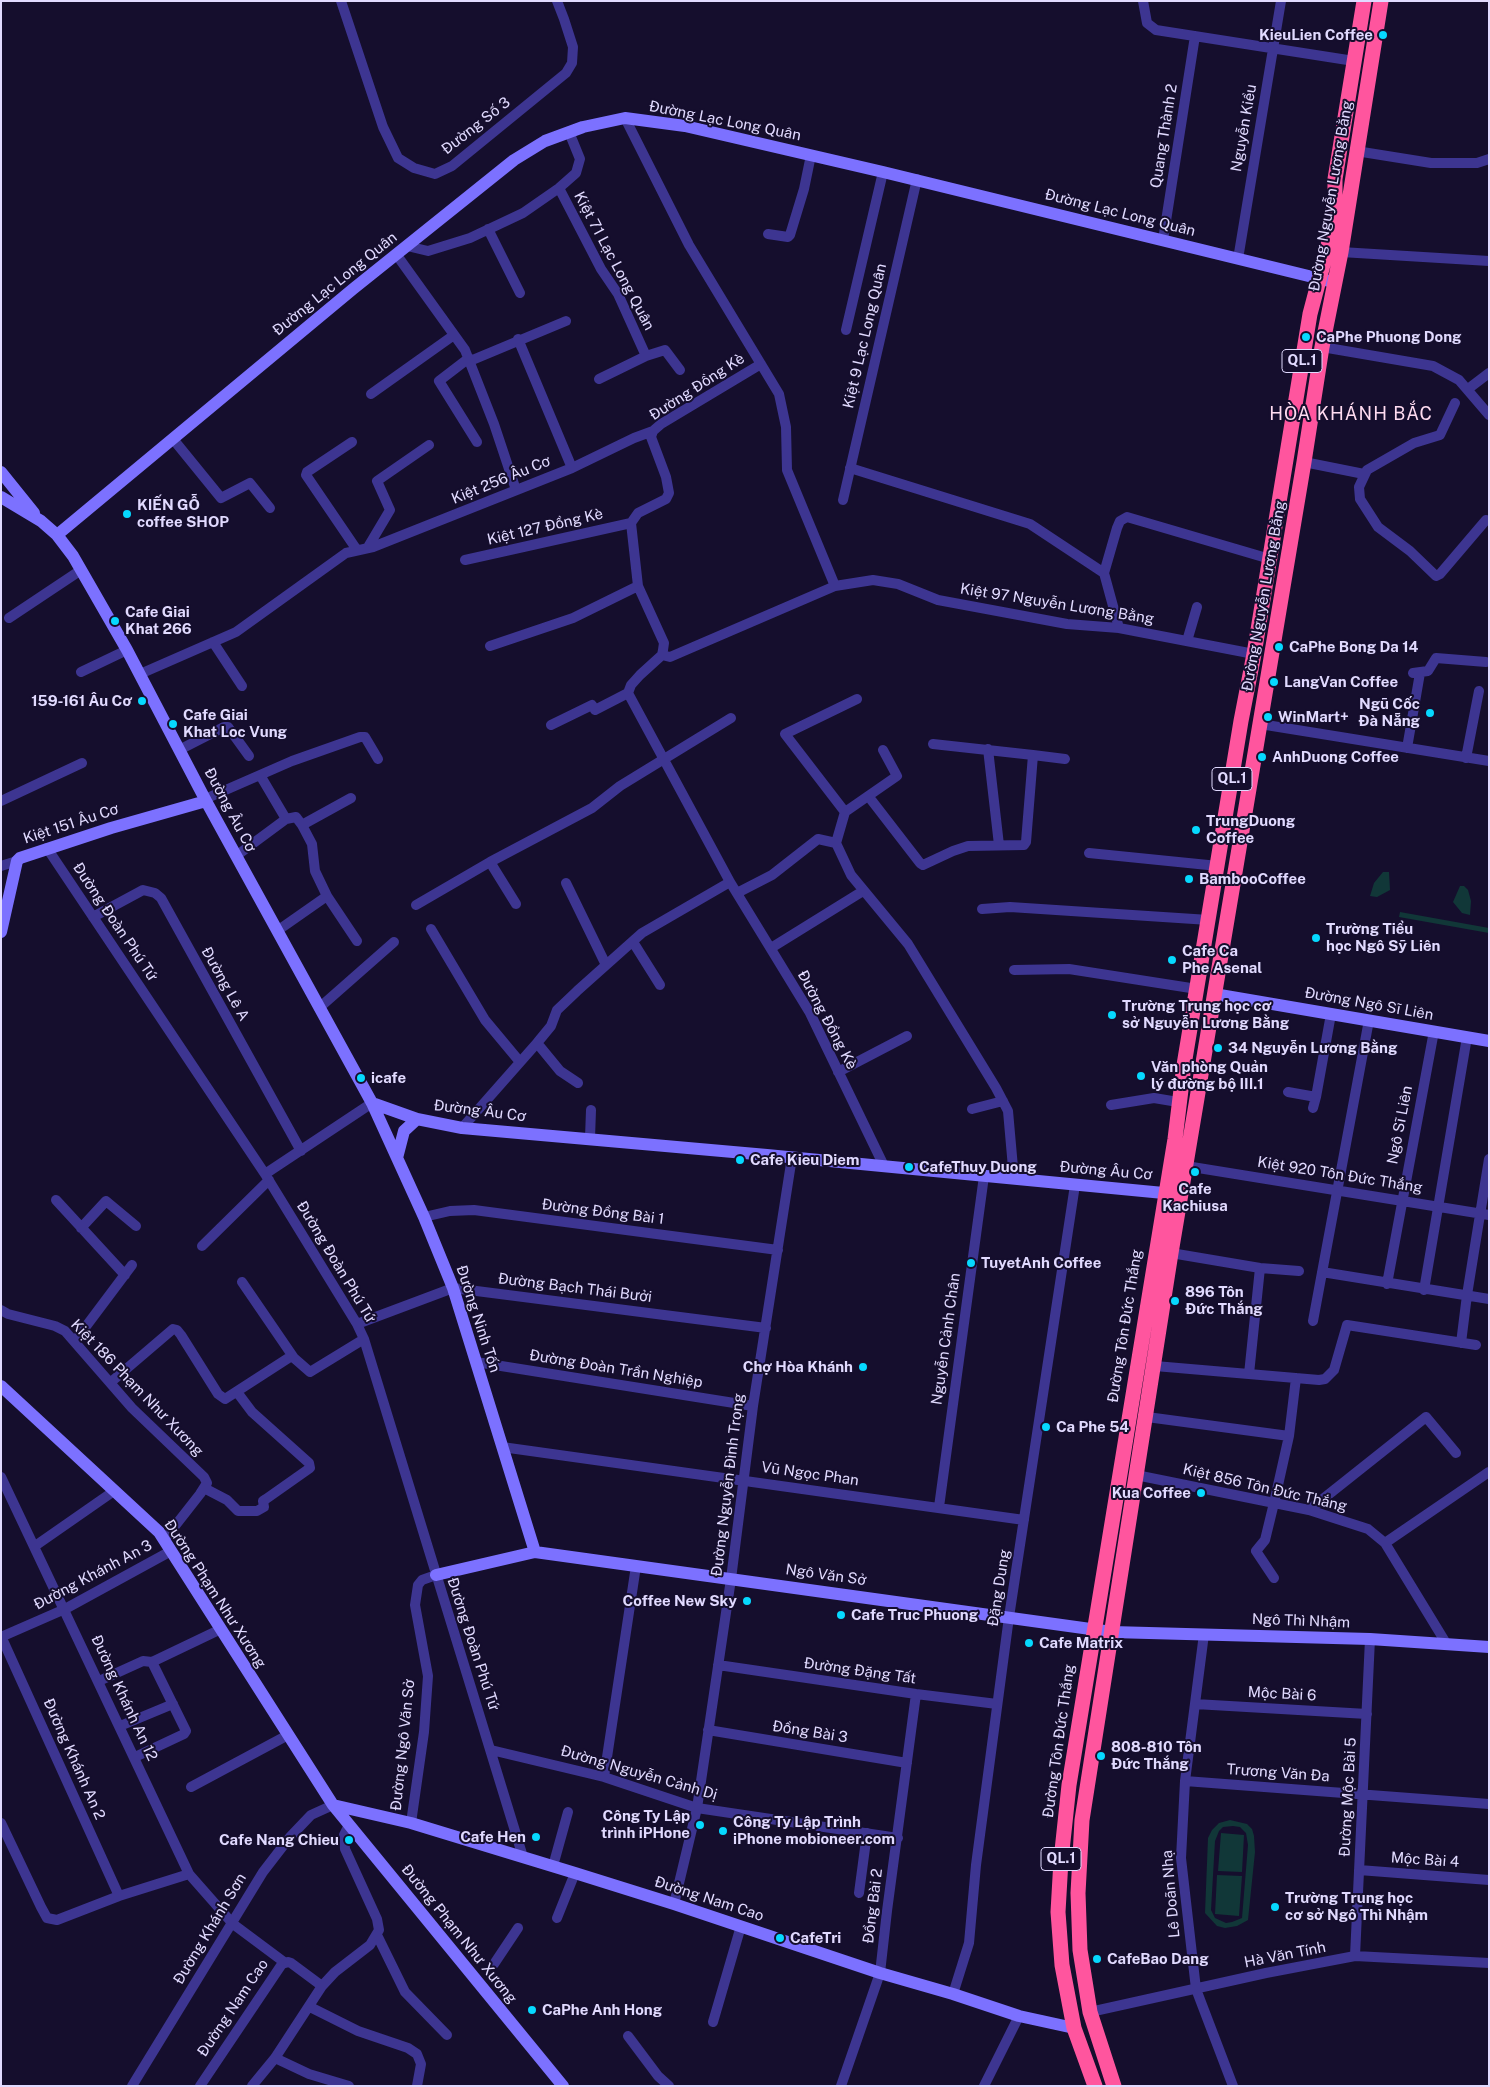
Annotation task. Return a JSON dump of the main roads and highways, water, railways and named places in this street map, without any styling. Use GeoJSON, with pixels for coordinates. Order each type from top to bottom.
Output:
{"type":"FeatureCollection","features":[{"type":"Feature","properties":{"kind":"highway","name":"Đường Nguyễn Lương Bằng"},"geometry":{"type":"LineString","coordinates":[[1114,2086],[1090,2012],[1080,1950],[1078,1893],[1082,1820],[1136,1475],[1147,1417],[1171,1254],[1322,347],[1328,246],[1336,195],[1335,179],[1364,1]]}},
{"type":"Feature","properties":{"kind":"highway","name":"Đường Nguyễn Lương Bằng"},"geometry":{"type":"LineString","coordinates":[[1165,1193],[1178,1102],[1310,314],[1341,252],[1381,1]]}},
{"type":"Feature","properties":{"kind":"highway"},"geometry":{"type":"LineString","coordinates":[[1215,884],[1233,886]]}},
{"type":"Feature","properties":{"kind":"highway","name":"Đường Tôn Đức Thắng"},"geometry":{"type":"LineString","coordinates":[[1095,2086],[1074,2028],[1062,1965],[1058,1912],[1061,1860],[1069,1786],[1165,1193]]}},
{"type":"Feature","properties":{"kind":"place","name":"KieuLien Coffee"},"geometry":{"type":"Point","coordinates":[1383,35]}},
{"type":"Feature","properties":{"kind":"place","name":"CaPhe Phuong Dong"},"geometry":{"type":"Point","coordinates":[1306,337]}},
{"type":"Feature","properties":{"kind":"place","name":"KIẾN GỖ coffee SHOP"},"geometry":{"type":"Point","coordinates":[127,514]}},
{"type":"Feature","properties":{"kind":"place","name":"Cafe Giai Khat 266"},"geometry":{"type":"Point","coordinates":[115,621]}},
{"type":"Feature","properties":{"kind":"place","name":"CaPhe Bong Da 14"},"geometry":{"type":"Point","coordinates":[1279,647]}},
{"type":"Feature","properties":{"kind":"place","name":"LangVan Coffee"},"geometry":{"type":"Point","coordinates":[1274,682]}},
{"type":"Feature","properties":{"kind":"place","name":"159-161 Âu Cơ"},"geometry":{"type":"Point","coordinates":[142,701]}},
{"type":"Feature","properties":{"kind":"place","name":"Ngũ Cốc Đà Nẵng"},"geometry":{"type":"Point","coordinates":[1430,713]}},
{"type":"Feature","properties":{"kind":"place","name":"WinMart+"},"geometry":{"type":"Point","coordinates":[1268,717]}},
{"type":"Feature","properties":{"kind":"place","name":"Cafe Giai Khat Loc Vung"},"geometry":{"type":"Point","coordinates":[173,724]}},
{"type":"Feature","properties":{"kind":"place","name":"AnhDuong Coffee"},"geometry":{"type":"Point","coordinates":[1262,757]}},
{"type":"Feature","properties":{"kind":"place","name":"TrungDuong Coffee"},"geometry":{"type":"Point","coordinates":[1196,830]}},
{"type":"Feature","properties":{"kind":"place","name":"BambooCoffee"},"geometry":{"type":"Point","coordinates":[1189,879]}},
{"type":"Feature","properties":{"kind":"place","name":"Trường Tiểu học Ngô Sỹ Liên"},"geometry":{"type":"Point","coordinates":[1316,938]}},
{"type":"Feature","properties":{"kind":"place","name":"Cafe Ca Phe Asenal"},"geometry":{"type":"Point","coordinates":[1172,960]}},
{"type":"Feature","properties":{"kind":"place","name":"Trường Trung học cơ sở Nguyễn Lương Bằng"},"geometry":{"type":"Point","coordinates":[1112,1015]}},
{"type":"Feature","properties":{"kind":"place","name":"34 Nguyễn Lương Bằng"},"geometry":{"type":"Point","coordinates":[1218,1048]}},
{"type":"Feature","properties":{"kind":"place","name":"Văn phòng Quản lý đường bộ III.1"},"geometry":{"type":"Point","coordinates":[1141,1076]}},
{"type":"Feature","properties":{"kind":"place","name":"icafe"},"geometry":{"type":"Point","coordinates":[361,1078]}},
{"type":"Feature","properties":{"kind":"place","name":"Cafe Kieu Diem"},"geometry":{"type":"Point","coordinates":[740,1160]}},
{"type":"Feature","properties":{"kind":"place","name":"CafeThuy Duong"},"geometry":{"type":"Point","coordinates":[909,1167]}},
{"type":"Feature","properties":{"kind":"place","name":"Cafe Kachiusa"},"geometry":{"type":"Point","coordinates":[1195,1172]}},
{"type":"Feature","properties":{"kind":"place","name":"TuyetAnh Coffee"},"geometry":{"type":"Point","coordinates":[971,1263]}},
{"type":"Feature","properties":{"kind":"place","name":"896 Tôn Đức Thắng"},"geometry":{"type":"Point","coordinates":[1175,1301]}},
{"type":"Feature","properties":{"kind":"place","name":"Chợ Hòa Khánh"},"geometry":{"type":"Point","coordinates":[863,1367]}},
{"type":"Feature","properties":{"kind":"place","name":"Ca Phe 54"},"geometry":{"type":"Point","coordinates":[1046,1427]}},
{"type":"Feature","properties":{"kind":"place","name":"Kua Coffee"},"geometry":{"type":"Point","coordinates":[1201,1493]}},
{"type":"Feature","properties":{"kind":"place","name":"Coffee New Sky"},"geometry":{"type":"Point","coordinates":[747,1601]}},
{"type":"Feature","properties":{"kind":"place","name":"Cafe Truc Phuong"},"geometry":{"type":"Point","coordinates":[841,1615]}},
{"type":"Feature","properties":{"kind":"place","name":"Cafe Matrix"},"geometry":{"type":"Point","coordinates":[1029,1643]}},
{"type":"Feature","properties":{"kind":"place","name":"808-810 Tôn Đức Thắng"},"geometry":{"type":"Point","coordinates":[1101,1756]}},
{"type":"Feature","properties":{"kind":"place","name":"Công Ty Lập trình iPHone"},"geometry":{"type":"Point","coordinates":[700,1825]}},
{"type":"Feature","properties":{"kind":"place","name":"Công Ty Lập Trình iPhone mobioneer.com"},"geometry":{"type":"Point","coordinates":[723,1831]}},
{"type":"Feature","properties":{"kind":"place","name":"Cafe Hen"},"geometry":{"type":"Point","coordinates":[536,1837]}},
{"type":"Feature","properties":{"kind":"place","name":"Cafe Nang Chieu"},"geometry":{"type":"Point","coordinates":[349,1840]}},
{"type":"Feature","properties":{"kind":"place","name":"Trường Trung học cơ sở Ngô Thì Nhậm"},"geometry":{"type":"Point","coordinates":[1275,1907]}},
{"type":"Feature","properties":{"kind":"place","name":"CafeTri"},"geometry":{"type":"Point","coordinates":[780,1938]}},
{"type":"Feature","properties":{"kind":"place","name":"CafeBao Dang"},"geometry":{"type":"Point","coordinates":[1097,1959]}},
{"type":"Feature","properties":{"kind":"place","name":"CaPhe Anh Hong"},"geometry":{"type":"Point","coordinates":[532,2010]}},
{"type":"Feature","properties":{"kind":"district","name":"HÒA KHÁNH BẮC"},"geometry":{"type":"Point","coordinates":[1351,414]}}]}
